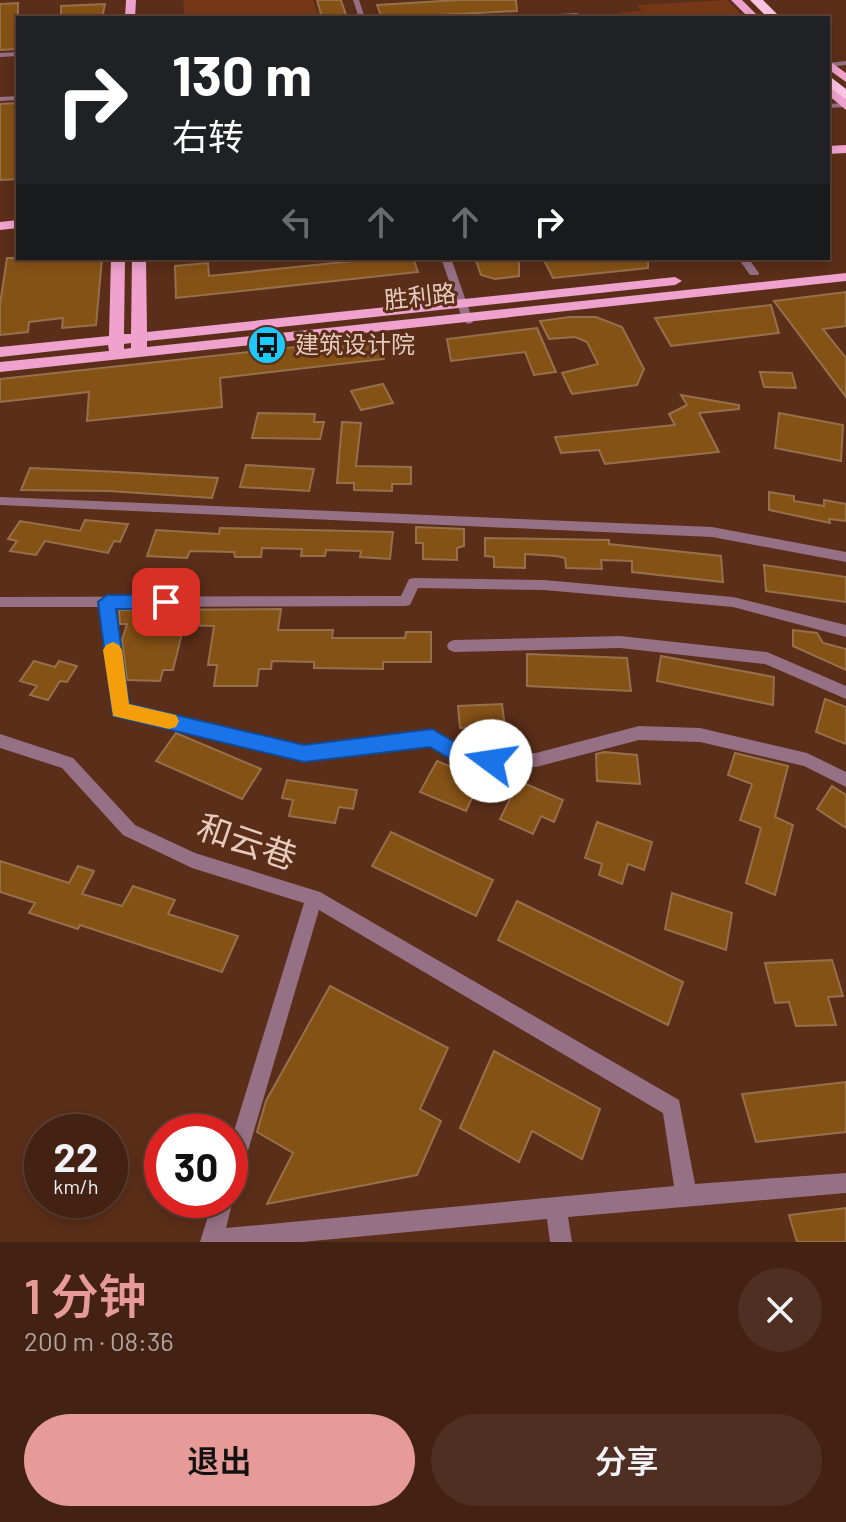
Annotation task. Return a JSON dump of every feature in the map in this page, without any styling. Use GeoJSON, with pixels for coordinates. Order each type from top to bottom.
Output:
{"type":"FeatureCollection","features":[{"type":"Feature","properties":{"kind":"highway"},"geometry":{"type":"LineString","coordinates":[[746,0],[762,16]]}},
{"type":"Feature","properties":{"kind":"highway"},"geometry":{"type":"LineString","coordinates":[[758,0],[775,16]]}},
{"type":"Feature","properties":{"kind":"highway"},"geometry":{"type":"LineString","coordinates":[[830,70],[846,86]]}},
{"type":"Feature","properties":{"kind":"highway"},"geometry":{"type":"LineString","coordinates":[[830,72],[845,103]]}},
{"type":"Feature","properties":{"kind":"main road"},"geometry":{"type":"LineString","coordinates":[[736,0],[753,16]]}},
{"type":"Feature","properties":{"kind":"main road"},"geometry":{"type":"LineString","coordinates":[[830,90],[845,103]]}},
{"type":"Feature","properties":{"kind":"main road"},"geometry":{"type":"LineString","coordinates":[[115,355],[118,260]]}},
{"type":"Feature","properties":{"kind":"main road"},"geometry":{"type":"LineString","coordinates":[[139,260],[139,344]]}},
{"type":"Feature","properties":{"kind":"main road","name":"胜利路"},"geometry":{"type":"LineString","coordinates":[[465,313],[754,273],[846,264]]}},
{"type":"Feature","properties":{"kind":"main road","name":"胜利路"},"geometry":{"type":"LineString","coordinates":[[0,367],[115,355],[139,344],[846,277]]}},
{"type":"Feature","properties":{"kind":"main road","name":"胜利路"},"geometry":{"type":"LineString","coordinates":[[0,352],[117,338],[139,344]]}},
{"type":"Feature","properties":{"kind":"street"},"geometry":{"type":"LineString","coordinates":[[541,16],[576,13]]}},
{"type":"Feature","properties":{"kind":"street"},"geometry":{"type":"LineString","coordinates":[[447,260],[465,313]]}},
{"type":"Feature","properties":{"kind":"street"},"geometry":{"type":"LineString","coordinates":[[744,260],[754,273]]}},
{"type":"Feature","properties":{"kind":"street"},"geometry":{"type":"LineString","coordinates":[[0,501],[712,532],[846,557]]}},
{"type":"Feature","properties":{"kind":"street"},"geometry":{"type":"LineString","coordinates":[[0,602],[405,601],[414,583],[544,585],[733,602],[846,631]]}},
{"type":"Feature","properties":{"kind":"street"},"geometry":{"type":"LineString","coordinates":[[107,602],[120,710],[222,732],[270,747],[304,754],[432,738],[469,761],[536,760],[639,733],[700,735],[807,760],[846,780]]}},
{"type":"Feature","properties":{"kind":"street"},"geometry":{"type":"LineString","coordinates":[[454,646],[620,642],[767,658],[846,693]]}},
{"type":"Feature","properties":{"kind":"street","name":"和云巷"},"geometry":{"type":"LineString","coordinates":[[0,741],[67,763],[129,830],[192,860],[314,898],[248,1118]]}},
{"type":"Feature","properties":{"kind":"street"},"geometry":{"type":"LineString","coordinates":[[314,898],[672,1107],[686,1195]]}},
{"type":"Feature","properties":{"kind":"street"},"geometry":{"type":"LineString","coordinates":[[218,1218],[211,1241],[686,1195],[846,1183]]}},
{"type":"Feature","properties":{"kind":"street"},"geometry":{"type":"LineString","coordinates":[[556,1207],[561,1242]]}},
{"type":"Feature","properties":{"kind":"shaded area"},"geometry":{"type":"Polygon","coordinates":[[[183,0],[313,0],[318,14],[252,16],[185,16],[183,0]]]}},
{"type":"Feature","properties":{"kind":"shaded area"},"geometry":{"type":"Polygon","coordinates":[[[727,0],[743,16],[624,16],[621,12],[642,11],[637,5],[727,0]]]}},
{"type":"Feature","properties":{"kind":"building"},"geometry":{"type":"Polygon","coordinates":[[[317,0],[341,0],[346,16],[321,16],[317,0]]]}},
{"type":"Feature","properties":{"kind":"building"},"geometry":{"type":"Polygon","coordinates":[[[516,0],[517,11],[381,16],[377,5],[516,0]]]}},
{"type":"Feature","properties":{"kind":"building"},"geometry":{"type":"Polygon","coordinates":[[[18,3],[16,49],[0,50],[0,4],[18,3]]]}},
{"type":"Feature","properties":{"kind":"building"},"geometry":{"type":"Polygon","coordinates":[[[105,4],[102,16],[61,16],[61,6],[105,4]]]}},
{"type":"Feature","properties":{"kind":"building"},"geometry":{"type":"Polygon","coordinates":[[[16,103],[16,179],[0,180],[0,104],[16,103]]]}},
{"type":"Feature","properties":{"kind":"building"},"geometry":{"type":"Polygon","coordinates":[[[7,258],[102,260],[96,325],[62,328],[63,318],[29,322],[28,332],[0,335],[0,304],[7,258]]]}},
{"type":"Feature","properties":{"kind":"building"},"geometry":{"type":"Polygon","coordinates":[[[364,260],[414,260],[418,272],[176,298],[175,266],[208,263],[209,276],[364,260]]]}},
{"type":"Feature","properties":{"kind":"building"},"geometry":{"type":"Polygon","coordinates":[[[476,260],[519,260],[519,276],[495,279],[481,275],[476,260]]]}},
{"type":"Feature","properties":{"kind":"building"},"geometry":{"type":"Polygon","coordinates":[[[544,260],[648,260],[648,268],[553,278],[544,260]]]}},
{"type":"Feature","properties":{"kind":"building"},"geometry":{"type":"Polygon","coordinates":[[[846,292],[846,326],[823,329],[846,358],[846,397],[774,301],[846,292]]]}},
{"type":"Feature","properties":{"kind":"building"},"geometry":{"type":"Polygon","coordinates":[[[771,305],[779,333],[671,346],[655,318],[771,305]]]}},
{"type":"Feature","properties":{"kind":"building"},"geometry":{"type":"Polygon","coordinates":[[[596,317],[622,327],[644,369],[637,385],[572,394],[562,373],[598,364],[587,342],[575,337],[549,339],[540,321],[596,317]]]}},
{"type":"Feature","properties":{"kind":"building"},"geometry":{"type":"Polygon","coordinates":[[[537,328],[556,372],[534,375],[525,352],[451,361],[447,339],[537,328]]]}},
{"type":"Feature","properties":{"kind":"building"},"geometry":{"type":"Polygon","coordinates":[[[379,338],[384,359],[220,378],[222,407],[87,421],[89,392],[0,402],[0,379],[379,338]]]}},
{"type":"Feature","properties":{"kind":"building"},"geometry":{"type":"Polygon","coordinates":[[[760,372],[792,373],[796,388],[764,387],[760,372]]]}},
{"type":"Feature","properties":{"kind":"building"},"geometry":{"type":"Polygon","coordinates":[[[383,384],[393,403],[361,410],[351,391],[383,384]]]}},
{"type":"Feature","properties":{"kind":"building"},"geometry":{"type":"Polygon","coordinates":[[[681,395],[739,405],[739,409],[699,413],[719,452],[605,464],[599,450],[561,453],[555,437],[675,425],[669,414],[687,405],[681,395]]]}},
{"type":"Feature","properties":{"kind":"building"},"geometry":{"type":"Polygon","coordinates":[[[258,413],[315,414],[314,422],[324,422],[320,439],[252,438],[258,413]]]}},
{"type":"Feature","properties":{"kind":"building"},"geometry":{"type":"Polygon","coordinates":[[[779,413],[843,425],[841,461],[775,448],[779,413]]]}},
{"type":"Feature","properties":{"kind":"building"},"geometry":{"type":"Polygon","coordinates":[[[342,422],[361,423],[356,466],[411,467],[411,484],[392,484],[392,491],[354,490],[354,483],[337,483],[342,422]]]}},
{"type":"Feature","properties":{"kind":"building"},"geometry":{"type":"Polygon","coordinates":[[[246,465],[314,469],[309,491],[240,487],[246,465]]]}},
{"type":"Feature","properties":{"kind":"building"},"geometry":{"type":"Polygon","coordinates":[[[30,468],[218,478],[212,498],[109,491],[21,490],[30,468]]]}},
{"type":"Feature","properties":{"kind":"building"},"geometry":{"type":"Polygon","coordinates":[[[769,492],[794,496],[794,501],[824,506],[824,500],[846,504],[846,521],[829,519],[830,523],[769,510],[769,492]]]}},
{"type":"Feature","properties":{"kind":"building"},"geometry":{"type":"Polygon","coordinates":[[[85,520],[128,524],[120,542],[114,541],[108,553],[45,541],[36,555],[10,551],[17,541],[8,539],[20,521],[80,531],[85,520]]]}},
{"type":"Feature","properties":{"kind":"building"},"geometry":{"type":"Polygon","coordinates":[[[416,527],[464,529],[464,546],[457,548],[457,560],[423,559],[423,543],[416,543],[416,527]]]}},
{"type":"Feature","properties":{"kind":"building"},"geometry":{"type":"Polygon","coordinates":[[[220,528],[393,532],[390,559],[360,557],[361,551],[326,550],[325,556],[301,556],[302,549],[262,548],[261,557],[235,557],[234,552],[190,551],[187,558],[147,556],[156,530],[219,534],[220,528]]]}},
{"type":"Feature","properties":{"kind":"building"},"geometry":{"type":"Polygon","coordinates":[[[485,538],[609,540],[609,544],[721,556],[723,582],[632,572],[632,561],[601,560],[602,569],[566,568],[565,558],[556,556],[525,554],[525,568],[494,567],[494,557],[485,556],[485,538]]]}},
{"type":"Feature","properties":{"kind":"building"},"geometry":{"type":"Polygon","coordinates":[[[764,565],[846,577],[846,602],[766,591],[764,565]]]}},
{"type":"Feature","properties":{"kind":"building"},"geometry":{"type":"Polygon","coordinates":[[[281,609],[278,630],[333,630],[332,638],[405,638],[406,632],[431,632],[431,662],[383,662],[383,669],[314,668],[314,662],[272,661],[271,669],[259,669],[257,686],[214,686],[217,665],[208,665],[214,626],[184,625],[173,670],[163,670],[160,681],[127,680],[122,640],[127,624],[120,624],[119,610],[281,609]]]}},
{"type":"Feature","properties":{"kind":"building"},"geometry":{"type":"Polygon","coordinates":[[[793,630],[817,633],[823,643],[846,649],[846,670],[793,646],[793,630]]]}},
{"type":"Feature","properties":{"kind":"building"},"geometry":{"type":"Polygon","coordinates":[[[527,654],[627,658],[631,691],[527,686],[527,654]]]}},
{"type":"Feature","properties":{"kind":"building"},"geometry":{"type":"Polygon","coordinates":[[[661,656],[774,677],[773,705],[657,681],[661,656]]]}},
{"type":"Feature","properties":{"kind":"building"},"geometry":{"type":"Polygon","coordinates":[[[34,661],[55,667],[59,661],[77,666],[67,682],[60,681],[48,700],[30,695],[37,686],[20,681],[34,661]]]}},
{"type":"Feature","properties":{"kind":"building"},"geometry":{"type":"Polygon","coordinates":[[[825,699],[846,707],[846,744],[816,732],[825,699]]]}},
{"type":"Feature","properties":{"kind":"building"},"geometry":{"type":"Polygon","coordinates":[[[502,704],[505,727],[460,728],[458,706],[502,704]]]}},
{"type":"Feature","properties":{"kind":"building"},"geometry":{"type":"Polygon","coordinates":[[[176,733],[261,769],[242,799],[156,761],[176,733]]]}},
{"type":"Feature","properties":{"kind":"building"},"geometry":{"type":"Polygon","coordinates":[[[735,753],[788,766],[775,817],[793,825],[775,895],[746,883],[761,828],[740,820],[752,784],[728,775],[735,753]]]}},
{"type":"Feature","properties":{"kind":"building"},"geometry":{"type":"Polygon","coordinates":[[[596,754],[637,755],[640,784],[597,781],[596,754]]]}},
{"type":"Feature","properties":{"kind":"building"},"geometry":{"type":"Polygon","coordinates":[[[437,761],[481,779],[466,811],[420,792],[437,761]]]}},
{"type":"Feature","properties":{"kind":"building"},"geometry":{"type":"Polygon","coordinates":[[[287,780],[357,790],[353,809],[339,807],[335,823],[289,816],[293,800],[282,798],[287,780]]]}},
{"type":"Feature","properties":{"kind":"building"},"geometry":{"type":"Polygon","coordinates":[[[519,781],[563,800],[554,822],[541,816],[533,834],[500,819],[519,781]]]}},
{"type":"Feature","properties":{"kind":"building"},"geometry":{"type":"Polygon","coordinates":[[[832,786],[846,795],[846,828],[817,809],[832,786]]]}},
{"type":"Feature","properties":{"kind":"building"},"geometry":{"type":"Polygon","coordinates":[[[597,822],[652,842],[644,870],[628,864],[622,884],[599,875],[602,864],[585,858],[597,822]]]}},
{"type":"Feature","properties":{"kind":"building"},"geometry":{"type":"Polygon","coordinates":[[[391,832],[493,880],[476,916],[372,866],[391,832]]]}},
{"type":"Feature","properties":{"kind":"building"},"geometry":{"type":"Polygon","coordinates":[[[0,861],[69,883],[78,866],[94,871],[82,894],[122,906],[133,886],[175,900],[168,914],[238,936],[222,972],[80,925],[78,929],[29,913],[35,903],[0,892],[0,861]]]}},
{"type":"Feature","properties":{"kind":"building"},"geometry":{"type":"Polygon","coordinates":[[[672,893],[732,913],[726,950],[665,929],[672,893]]]}},
{"type":"Feature","properties":{"kind":"building"},"geometry":{"type":"Polygon","coordinates":[[[517,901],[683,982],[668,1025],[498,940],[517,901]]]}},
{"type":"Feature","properties":{"kind":"building"},"geometry":{"type":"Polygon","coordinates":[[[832,960],[843,996],[828,997],[836,1025],[796,1026],[789,1002],[775,1003],[765,963],[832,960]]]}},
{"type":"Feature","properties":{"kind":"building"},"geometry":{"type":"Polygon","coordinates":[[[330,986],[448,1048],[420,1109],[441,1121],[417,1175],[267,1204],[293,1153],[257,1132],[266,1101],[330,986]]]}},
{"type":"Feature","properties":{"kind":"building"},"geometry":{"type":"Polygon","coordinates":[[[494,1051],[600,1109],[582,1159],[532,1131],[519,1162],[460,1128],[494,1051]]]}},
{"type":"Feature","properties":{"kind":"building"},"geometry":{"type":"Polygon","coordinates":[[[846,1082],[846,1132],[756,1142],[742,1094],[846,1082]]]}},
{"type":"Feature","properties":{"kind":"building"},"geometry":{"type":"Polygon","coordinates":[[[846,1208],[846,1242],[797,1242],[789,1215],[846,1208]]]}},
{"type":"Feature","properties":{"kind":"slow traffic"},"geometry":{"type":"LineString","coordinates":[[113,650],[120,710],[169,721]]}},
{"type":"Feature","properties":{"kind":"place","name":"建筑设计院"},"geometry":{"type":"Point","coordinates":[267,345]}},
{"type":"Feature","properties":{"kind":"route"},"geometry":{"type":"LineString","coordinates":[[166,602],[107,602],[120,710],[304,754],[432,738],[469,761],[491,761]]}}]}
